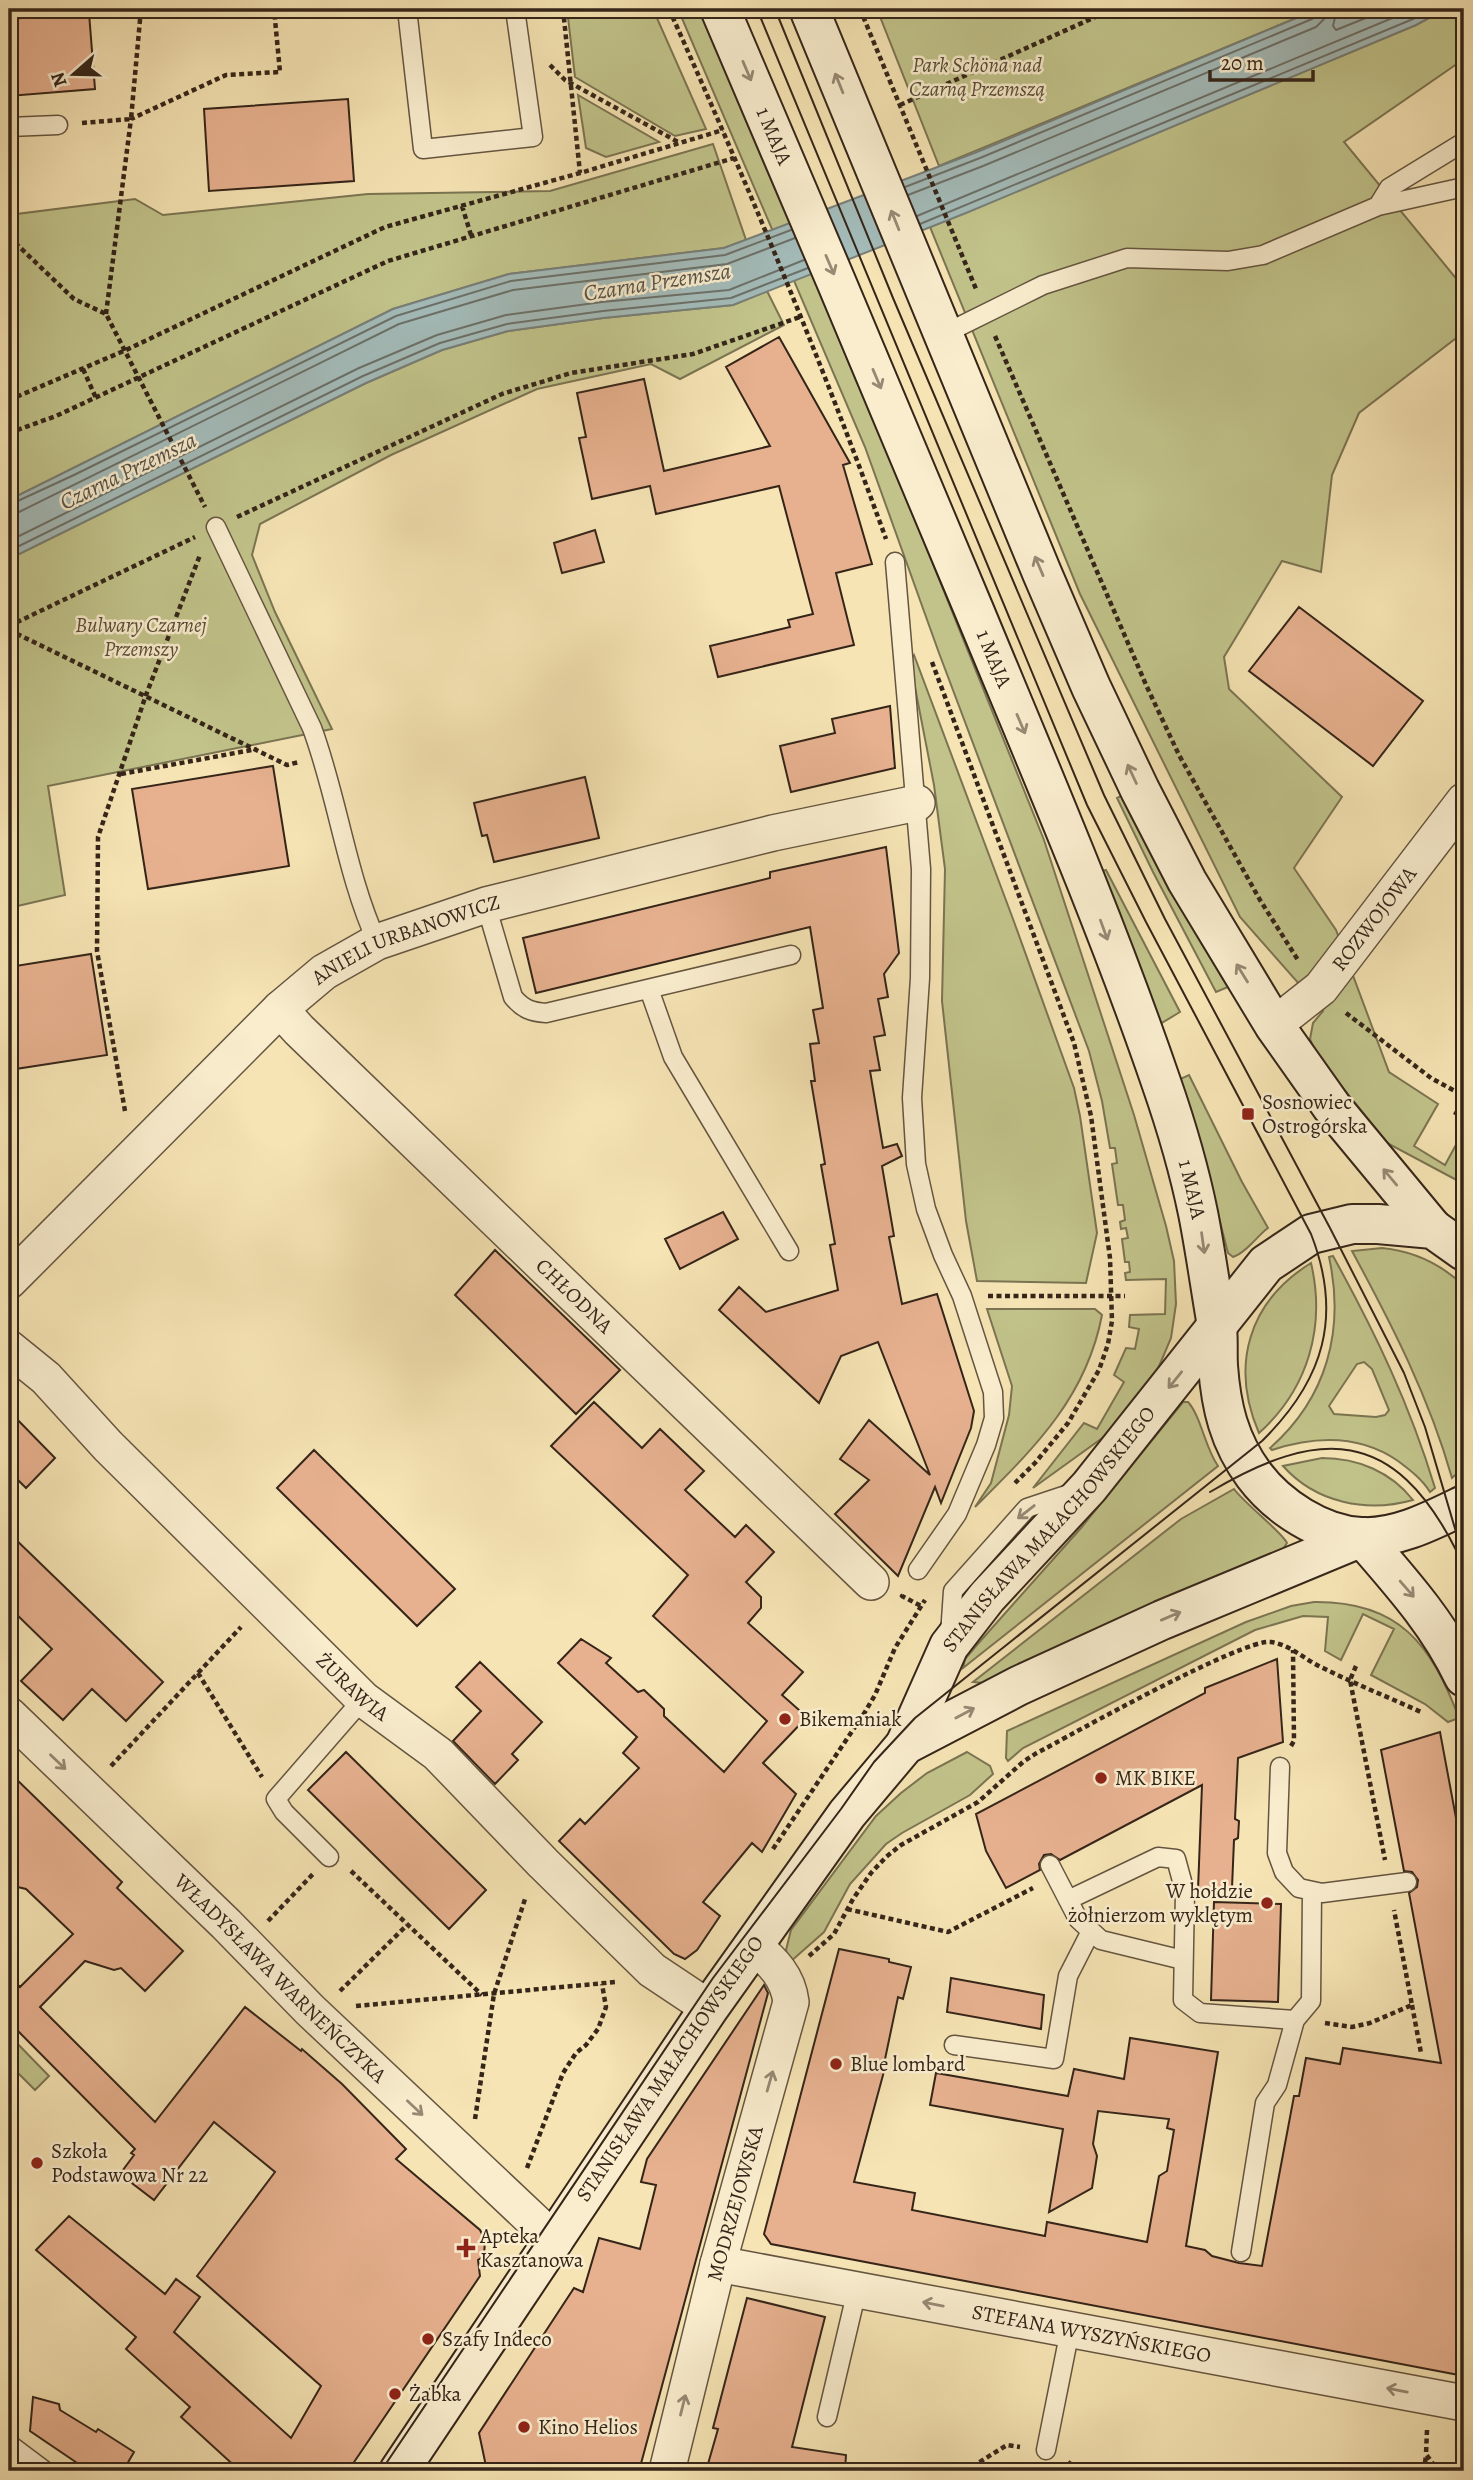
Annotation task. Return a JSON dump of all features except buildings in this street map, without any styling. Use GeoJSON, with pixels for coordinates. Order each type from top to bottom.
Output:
{"type":"FeatureCollection","features":[{"type":"Feature","properties":{"kind":"main road","name":"1 MAJA"},"geometry":{"type":"LineString","coordinates":[[720,9],[794,179],[1080,866],[1161,1083],[1199,1214],[1217,1327],[1218,1365],[1227,1427],[1256,1478],[1278,1500],[1303,1518],[1332,1531],[1362,1537]]}},
{"type":"Feature","properties":{"kind":"main road"},"geometry":{"type":"LineString","coordinates":[[808,9],[1085,674],[1187,881],[1274,1025],[1332,1107],[1449,1229],[1464,1251]]}},
{"type":"Feature","properties":{"kind":"main road","name":"STANISŁAWA MAŁACHOWSKIEGO"},"geometry":{"type":"LineString","coordinates":[[399,2471],[709,2008],[847,1814],[905,1745],[949,1646],[987,1597],[1088,1487],[1266,1264],[1311,1234],[1352,1224],[1449,1229]]}},
{"type":"Feature","properties":{"kind":"main road"},"geometry":{"type":"LineString","coordinates":[[1362,1537],[1405,1530],[1464,1505]]}},
{"type":"Feature","properties":{"kind":"main road"},"geometry":{"type":"LineString","coordinates":[[1362,1537],[1421,1605],[1453,1653],[1464,1677]]}},
{"type":"Feature","properties":{"kind":"main road","name":"STANISŁAWA MAŁACHOWSKIEGO"},"geometry":{"type":"LineString","coordinates":[[905,1745],[1018,1686],[1162,1620],[1362,1537]]}},
{"type":"Feature","properties":{"kind":"street","name":"ROZWOJOWA"},"geometry":{"type":"LineString","coordinates":[[1274,1025],[1321,988],[1464,801]]}},
{"type":"Feature","properties":{"kind":"street","name":"ANIELI URBANOWICZ"},"geometry":{"type":"LineString","coordinates":[[9,1281],[280,1009],[324,972],[377,942],[486,905],[773,833],[917,803]]}},
{"type":"Feature","properties":{"kind":"street","name":"CHŁODNA"},"geometry":{"type":"LineString","coordinates":[[280,1009],[871,1582]]}},
{"type":"Feature","properties":{"kind":"street","name":"ŻURAWIA"},"geometry":{"type":"LineString","coordinates":[[9,1348],[46,1378],[108,1446],[363,1699],[438,1754],[543,1863],[652,1970],[709,2008]]}},
{"type":"Feature","properties":{"kind":"street","name":"WŁADYSŁAWA WARNEŃCZYKA"},"geometry":{"type":"LineString","coordinates":[[9,1715],[226,1924],[310,2010],[555,2241]]}},
{"type":"Feature","properties":{"kind":"street","name":"MODRZEJOWSKA"},"geometry":{"type":"LineString","coordinates":[[667,2471],[718,2264],[791,2002],[784,1978],[771,1960],[754,1946]]}},
{"type":"Feature","properties":{"kind":"street","name":"STEFANA WYSZYŃSKIEGO"},"geometry":{"type":"LineString","coordinates":[[718,2264],[1464,2403]]}},
{"type":"Feature","properties":{"kind":"lane"},"geometry":{"type":"LineString","coordinates":[[407,9],[423,149],[533,137],[515,9]]}},
{"type":"Feature","properties":{"kind":"lane"},"geometry":{"type":"LineString","coordinates":[[9,127],[58,125]]}},
{"type":"Feature","properties":{"kind":"lane"},"geometry":{"type":"LineString","coordinates":[[1378,206],[1389,188],[1464,142]]}},
{"type":"Feature","properties":{"kind":"lane"},"geometry":{"type":"LineString","coordinates":[[942,335],[1043,285],[1127,258],[1228,261],[1263,255],[1378,206],[1464,187]]}},
{"type":"Feature","properties":{"kind":"lane"},"geometry":{"type":"LineString","coordinates":[[216,527],[312,727],[323,757],[363,910],[377,942]]}},
{"type":"Feature","properties":{"kind":"lane"},"geometry":{"type":"LineString","coordinates":[[895,562],[921,869],[920,978],[912,1098],[916,1164],[926,1209],[962,1296],[993,1392],[994,1418],[986,1445],[957,1514],[918,1570]]}},
{"type":"Feature","properties":{"kind":"lane"},"geometry":{"type":"LineString","coordinates":[[486,905],[513,997],[522,1007],[533,1013],[546,1013],[790,955]]}},
{"type":"Feature","properties":{"kind":"lane"},"geometry":{"type":"LineString","coordinates":[[649,989],[673,1057],[789,1251]]}},
{"type":"Feature","properties":{"kind":"lane"},"geometry":{"type":"LineString","coordinates":[[329,1857],[284,1812],[276,1799],[363,1699]]}},
{"type":"Feature","properties":{"kind":"lane"},"geometry":{"type":"LineString","coordinates":[[1280,1767],[1278,1853],[1284,1872],[1299,1888],[1322,1893],[1407,1882]]}},
{"type":"Feature","properties":{"kind":"lane"},"geometry":{"type":"LineString","coordinates":[[1068,1900],[1158,1857],[1176,1859],[1185,1892],[1184,2000],[1200,2013],[1295,2020]]}},
{"type":"Feature","properties":{"kind":"lane"},"geometry":{"type":"LineString","coordinates":[[1053,1871],[1078,1919],[1101,1940],[1183,1960]]}},
{"type":"Feature","properties":{"kind":"lane"},"geometry":{"type":"LineString","coordinates":[[1241,2252],[1265,2103],[1277,2085],[1295,2020],[1311,2001],[1312,1891]]}},
{"type":"Feature","properties":{"kind":"lane"},"geometry":{"type":"LineString","coordinates":[[954,2045],[1054,2059],[1068,1976],[1091,1931]]}},
{"type":"Feature","properties":{"kind":"lane"},"geometry":{"type":"LineString","coordinates":[[827,2417],[857,2290]]}},
{"type":"Feature","properties":{"kind":"lane"},"geometry":{"type":"LineString","coordinates":[[1046,2450],[1070,2330]]}},
{"type":"Feature","properties":{"kind":"lane"},"geometry":{"type":"LineString","coordinates":[[9,2444],[45,2471]]}},
{"type":"Feature","properties":{"kind":"path"},"geometry":{"type":"LineString","coordinates":[[141,9],[131,119],[106,314],[206,510]]}},
{"type":"Feature","properties":{"kind":"path"},"geometry":{"type":"LineString","coordinates":[[58,125],[131,119],[226,75],[280,72],[274,9]]}},
{"type":"Feature","properties":{"kind":"path"},"geometry":{"type":"LineString","coordinates":[[563,9],[580,173]]}},
{"type":"Feature","properties":{"kind":"path"},"geometry":{"type":"LineString","coordinates":[[669,9],[723,130],[800,317],[895,562]]}},
{"type":"Feature","properties":{"kind":"path"},"geometry":{"type":"LineString","coordinates":[[860,9],[981,301]]}},
{"type":"Feature","properties":{"kind":"path"},"geometry":{"type":"LineString","coordinates":[[900,105],[1112,9]]}},
{"type":"Feature","properties":{"kind":"path"},"geometry":{"type":"LineString","coordinates":[[519,37],[571,83],[681,144]]}},
{"type":"Feature","properties":{"kind":"path"},"geometry":{"type":"LineString","coordinates":[[9,400],[125,350],[385,228],[723,130]]}},
{"type":"Feature","properties":{"kind":"path"},"geometry":{"type":"LineString","coordinates":[[9,433],[36,424],[139,378],[388,261],[734,158]]}},
{"type":"Feature","properties":{"kind":"path"},"geometry":{"type":"LineString","coordinates":[[462,206],[471,235]]}},
{"type":"Feature","properties":{"kind":"path"},"geometry":{"type":"LineString","coordinates":[[9,237],[74,299],[106,314]]}},
{"type":"Feature","properties":{"kind":"path"},"geometry":{"type":"LineString","coordinates":[[9,628],[216,527],[502,394],[571,373],[693,354],[800,317]]}},
{"type":"Feature","properties":{"kind":"path"},"geometry":{"type":"LineString","coordinates":[[993,330],[1063,496],[1179,755],[1260,900],[1296,957],[1336,1004],[1372,1035],[1431,1078],[1464,1098],[1455,1115]]}},
{"type":"Feature","properties":{"kind":"path"},"geometry":{"type":"LineString","coordinates":[[83,369],[96,397]]}},
{"type":"Feature","properties":{"kind":"path"},"geometry":{"type":"LineString","coordinates":[[125,1111],[97,951],[98,836],[146,695],[200,555],[216,527]]}},
{"type":"Feature","properties":{"kind":"path"},"geometry":{"type":"LineString","coordinates":[[9,628],[287,765],[323,757]]}},
{"type":"Feature","properties":{"kind":"path"},"geometry":{"type":"LineString","coordinates":[[929,654],[1074,1043],[1091,1116],[1106,1218],[1112,1296],[1108,1344],[1091,1385],[1075,1412],[1045,1452],[1008,1491]]}},
{"type":"Feature","properties":{"kind":"path"},"geometry":{"type":"LineString","coordinates":[[121,774],[257,749]]}},
{"type":"Feature","properties":{"kind":"path"},"geometry":{"type":"LineString","coordinates":[[962,1296],[1125,1296]]}},
{"type":"Feature","properties":{"kind":"path"},"geometry":{"type":"LineString","coordinates":[[769,1855],[865,1712],[895,1648],[930,1592]]}},
{"type":"Feature","properties":{"kind":"path"},"geometry":{"type":"LineString","coordinates":[[106,1772],[264,1603]]}},
{"type":"Feature","properties":{"kind":"path"},"geometry":{"type":"LineString","coordinates":[[838,1927],[871,1873],[894,1851],[978,1802],[1029,1758],[1254,1643],[1275,1642],[1293,1649],[1315,1664],[1421,1712]]}},
{"type":"Feature","properties":{"kind":"path"},"geometry":{"type":"LineString","coordinates":[[1280,1767],[1294,1741],[1293,1649]]}},
{"type":"Feature","properties":{"kind":"path"},"geometry":{"type":"LineString","coordinates":[[1350,1680],[1356,1666]]}},
{"type":"Feature","properties":{"kind":"path"},"geometry":{"type":"LineString","coordinates":[[198,1673],[276,1799]]}},
{"type":"Feature","properties":{"kind":"path"},"geometry":{"type":"LineString","coordinates":[[263,1926],[333,1853],[483,1995]]}},
{"type":"Feature","properties":{"kind":"path"},"geometry":{"type":"LineString","coordinates":[[473,2130],[494,1994],[534,1875],[543,1863]]}},
{"type":"Feature","properties":{"kind":"path"},"geometry":{"type":"LineString","coordinates":[[847,1909],[948,1932],[1053,1871]]}},
{"type":"Feature","properties":{"kind":"path"},"geometry":{"type":"LineString","coordinates":[[335,1996],[407,1925]]}},
{"type":"Feature","properties":{"kind":"path"},"geometry":{"type":"LineString","coordinates":[[345,2007],[602,1984],[643,1979],[652,1970]]}},
{"type":"Feature","properties":{"kind":"path"},"geometry":{"type":"LineString","coordinates":[[523,2178],[563,2073],[576,2053],[598,2029],[606,2007],[602,1984]]}},
{"type":"Feature","properties":{"kind":"path"},"geometry":{"type":"LineString","coordinates":[[1412,2005],[1421,2053]]}},
{"type":"Feature","properties":{"kind":"path"},"geometry":{"type":"LineString","coordinates":[[1424,2471],[1428,2419]]}},
{"type":"Feature","properties":{"kind":"path"},"geometry":{"type":"LineString","coordinates":[[1426,2454],[1438,2471]]}},
{"type":"Feature","properties":{"kind":"green space"},"geometry":{"type":"Polygon","coordinates":[[[567,9],[653,9],[706,129],[675,136],[575,77],[567,9]]]}},
{"type":"Feature","properties":{"kind":"green space"},"geometry":{"type":"Polygon","coordinates":[[[678,9],[699,9],[888,452],[1044,840],[1134,1115],[1166,1226],[1174,1261],[1176,1304],[1171,1338],[1157,1371],[1112,1431],[1033,1488],[1084,1423],[1097,1429],[1124,1382],[1114,1375],[1126,1348],[1135,1349],[1139,1329],[1129,1327],[1130,1315],[1165,1314],[1166,1279],[1126,1280],[1125,1273],[1130,1272],[1129,1262],[1125,1262],[1122,1239],[1128,1238],[1126,1228],[1121,1229],[1120,1222],[1125,1220],[1123,1205],[1118,1205],[1112,1164],[1117,1163],[1115,1148],[1110,1148],[1102,1101],[1089,1051],[939,653],[865,447],[678,9]]]}},
{"type":"Feature","properties":{"kind":"green space","name":"Park Schöna nad Czarną Przemszą"},"geometry":{"type":"Polygon","coordinates":[[[877,9],[1318,9],[939,166],[877,9]]]}},
{"type":"Feature","properties":{"kind":"green space"},"geometry":{"type":"Polygon","coordinates":[[[1444,9],[1464,9],[1464,59],[1344,142],[1464,288],[1464,332],[1359,413],[1332,475],[1321,572],[1282,561],[1224,657],[1229,689],[1342,797],[1294,868],[1336,930],[1389,1072],[1438,1104],[1414,1146],[1445,1165],[1464,1130],[1464,1184],[1387,1143],[1317,1056],[1310,1039],[1313,1023],[1323,1011],[1240,917],[1080,594],[930,227],[1416,25],[1444,9]]]}},
{"type":"Feature","properties":{"kind":"green space"},"geometry":{"type":"Polygon","coordinates":[[[578,95],[659,142],[606,157],[586,148],[578,95]]]}},
{"type":"Feature","properties":{"kind":"green space"},"geometry":{"type":"Polygon","coordinates":[[[713,144],[746,240],[724,248],[509,274],[393,309],[9,500],[9,215],[135,199],[163,215],[368,194],[550,191],[713,144]]]}},
{"type":"Feature","properties":{"kind":"green space","name":"Bulwary Czarnej Przemszy"},"geometry":{"type":"Polygon","coordinates":[[[767,291],[784,325],[680,379],[651,364],[537,389],[391,455],[260,524],[252,555],[275,612],[332,729],[48,786],[65,895],[9,908],[9,559],[366,383],[442,350],[508,331],[733,305],[767,291]]]}},
{"type":"Feature","properties":{"kind":"green space"},"geometry":{"type":"Polygon","coordinates":[[[914,655],[1074,1088],[1097,1233],[1086,1283],[977,1281],[966,1221],[942,1001],[945,869],[934,785],[911,667],[914,655]]]}},
{"type":"Feature","properties":{"kind":"green space"},"geometry":{"type":"Polygon","coordinates":[[[1121,796],[1228,987],[1216,992],[1117,798],[1121,796]]]}},
{"type":"Feature","properties":{"kind":"green space"},"geometry":{"type":"Polygon","coordinates":[[[1106,870],[1180,1012],[1160,1024],[1102,871],[1106,870]]]}},
{"type":"Feature","properties":{"kind":"green space"},"geometry":{"type":"Polygon","coordinates":[[[1189,1075],[1268,1228],[1233,1257],[1228,1253],[1208,1175],[1178,1080],[1189,1075]]]}},
{"type":"Feature","properties":{"kind":"green space"},"geometry":{"type":"Polygon","coordinates":[[[1382,1248],[1405,1252],[1426,1260],[1446,1271],[1464,1286],[1464,1467],[1452,1478],[1432,1419],[1408,1362],[1352,1251],[1382,1248]]]}},
{"type":"Feature","properties":{"kind":"green space"},"geometry":{"type":"Polygon","coordinates":[[[1333,1256],[1348,1284],[1403,1398],[1435,1488],[1430,1492],[1420,1479],[1398,1461],[1368,1446],[1320,1440],[1272,1450],[1270,1448],[1306,1407],[1327,1361],[1335,1311],[1329,1257],[1333,1256]],[[1364,1362],[1357,1364],[1329,1406],[1334,1414],[1376,1417],[1385,1415],[1389,1410],[1372,1369],[1364,1362]]]}},
{"type":"Feature","properties":{"kind":"green space"},"geometry":{"type":"Polygon","coordinates":[[[1311,1263],[1316,1310],[1309,1356],[1290,1397],[1259,1433],[1250,1408],[1246,1384],[1250,1338],[1259,1316],[1272,1297],[1289,1279],[1311,1263]]]}},
{"type":"Feature","properties":{"kind":"green space"},"geometry":{"type":"Polygon","coordinates":[[[987,1309],[1095,1309],[1102,1315],[1084,1372],[1070,1397],[1036,1443],[975,1507],[991,1483],[1009,1415],[1012,1386],[987,1309]]]}},
{"type":"Feature","properties":{"kind":"green space"},"geometry":{"type":"Polygon","coordinates":[[[1183,1402],[1188,1402],[1192,1408],[1218,1466],[963,1668],[965,1659],[1081,1528],[1183,1402]]]}},
{"type":"Feature","properties":{"kind":"green space"},"geometry":{"type":"Polygon","coordinates":[[[1322,1458],[1373,1468],[1395,1482],[1413,1500],[1378,1505],[1343,1502],[1311,1489],[1283,1466],[1322,1458]]]}},
{"type":"Feature","properties":{"kind":"green space"},"geometry":{"type":"Polygon","coordinates":[[[1234,1489],[1284,1538],[1287,1543],[1283,1549],[983,1683],[973,1682],[1181,1519],[1234,1489]]]}},
{"type":"Feature","properties":{"kind":"green space"},"geometry":{"type":"Polygon","coordinates":[[[1314,1602],[1369,1609],[1408,1632],[1436,1669],[1459,1718],[1448,1722],[1425,1704],[1371,1675],[1394,1629],[1363,1614],[1341,1660],[1325,1651],[1328,1617],[1303,1616],[1255,1630],[1023,1748],[1008,1761],[1006,1758],[1007,1731],[1246,1622],[1291,1606],[1314,1602]]]}},
{"type":"Feature","properties":{"kind":"green space"},"geometry":{"type":"Polygon","coordinates":[[[967,1752],[990,1766],[993,1774],[970,1795],[886,1844],[850,1884],[824,1932],[789,1963],[786,1950],[791,1930],[876,1816],[927,1773],[967,1752]]]}},
{"type":"Feature","properties":{"kind":"green space"},"geometry":{"type":"Polygon","coordinates":[[[9,2035],[49,2076],[35,2090],[9,2064],[9,2035]]]}},
{"type":"Feature","properties":{"kind":"water","name":"Czarna Przemsza"},"geometry":{"type":"Polygon","coordinates":[[[1318,9],[1446,9],[1416,25],[966,213],[733,305],[508,331],[442,350],[366,383],[9,559],[9,500],[393,309],[509,274],[724,248],[977,152],[1318,9]]]}},
{"type":"Feature","properties":{"kind":"tram line"},"geometry":{"type":"LineString","coordinates":[[381,2471],[713,1978],[874,1762],[915,1718],[1262,1441],[1283,1418],[1313,1370],[1322,1345],[1326,1319],[1326,1292],[1321,1264],[1311,1234],[1087,805],[757,9]]}},
{"type":"Feature","properties":{"kind":"tram line"},"geometry":{"type":"LineString","coordinates":[[775,9],[893,298],[1104,795],[1165,919],[1404,1373],[1425,1427],[1464,1559]]}},
{"type":"Feature","properties":{"kind":"tram line"},"geometry":{"type":"LineString","coordinates":[[1210,1492],[1249,1471],[1286,1456],[1319,1449],[1351,1450],[1380,1460],[1407,1480],[1432,1510],[1456,1550]]}},
{"type":"Feature","properties":{"kind":"place","name":"Sosnowiec Ostrogórska"},"geometry":{"type":"Point","coordinates":[1248,1114]}},
{"type":"Feature","properties":{"kind":"place","name":"Bikemaniak"},"geometry":{"type":"Point","coordinates":[785,1719]}},
{"type":"Feature","properties":{"kind":"place","name":"MK BIKE"},"geometry":{"type":"Point","coordinates":[1101,1778]}},
{"type":"Feature","properties":{"kind":"place","name":"W hołdzie żołnierzom wyklętym"},"geometry":{"type":"Point","coordinates":[1267,1903]}},
{"type":"Feature","properties":{"kind":"place","name":"Blue lombard"},"geometry":{"type":"Point","coordinates":[836,2064]}},
{"type":"Feature","properties":{"kind":"place","name":"Szkoła Podstawowa Nr 22"},"geometry":{"type":"Point","coordinates":[37,2163]}},
{"type":"Feature","properties":{"kind":"place","name":"Apteka Kasztanowa"},"geometry":{"type":"Point","coordinates":[466,2248]}},
{"type":"Feature","properties":{"kind":"place","name":"Szafy Indeco"},"geometry":{"type":"Point","coordinates":[428,2339]}},
{"type":"Feature","properties":{"kind":"place","name":"Żabka"},"geometry":{"type":"Point","coordinates":[395,2394]}},
{"type":"Feature","properties":{"kind":"place","name":"Kino Helios"},"geometry":{"type":"Point","coordinates":[524,2427]}}]}
